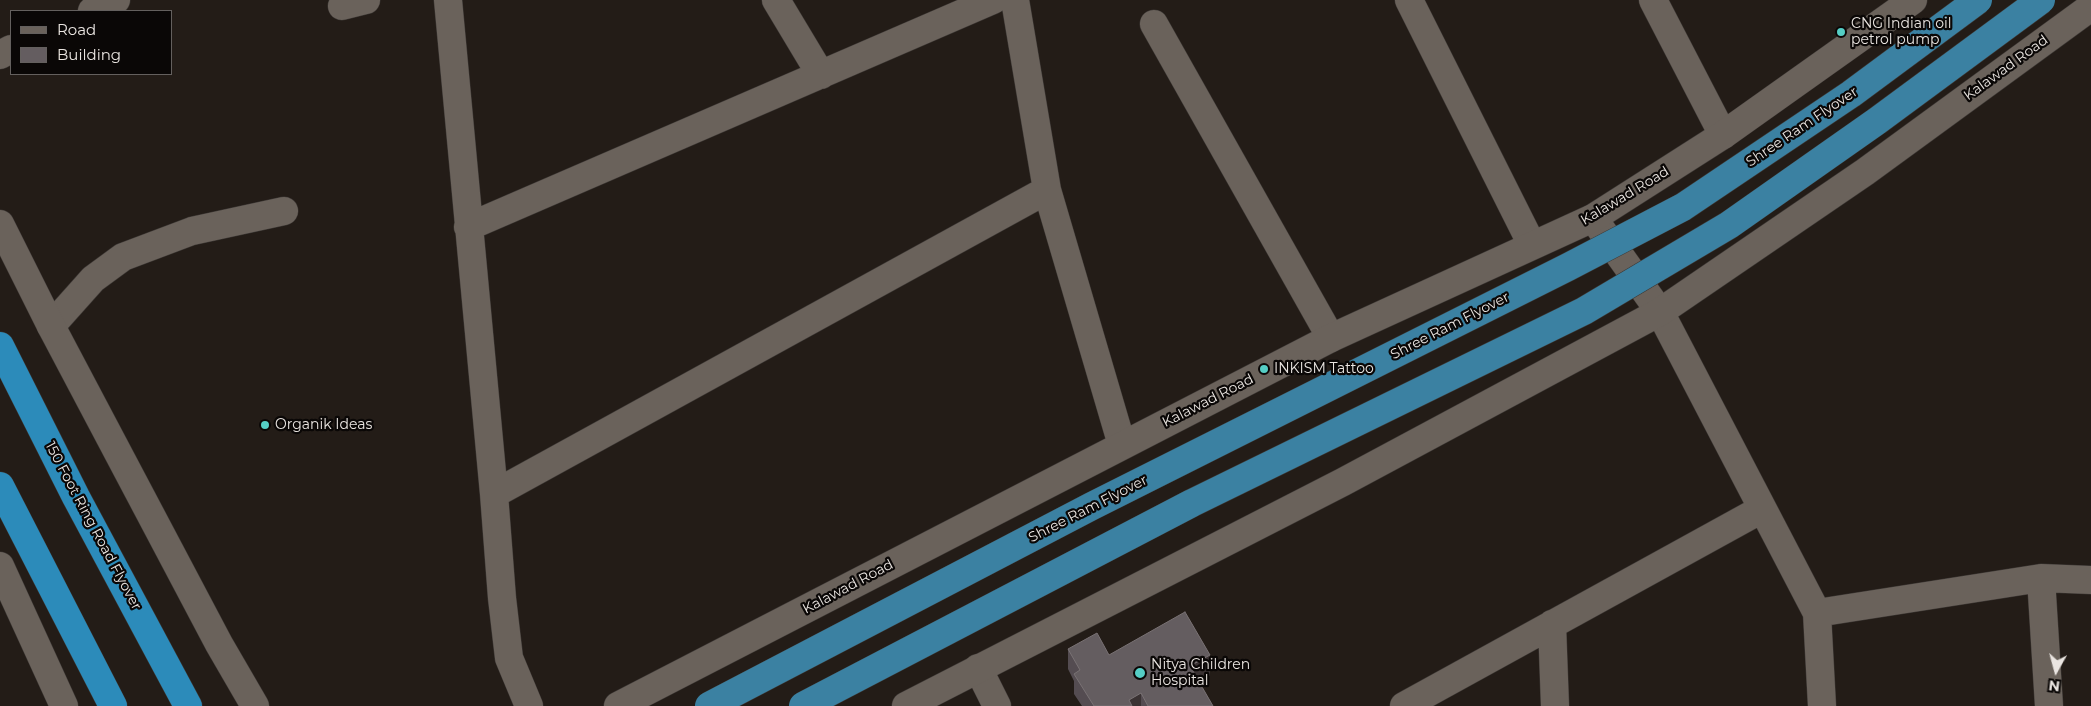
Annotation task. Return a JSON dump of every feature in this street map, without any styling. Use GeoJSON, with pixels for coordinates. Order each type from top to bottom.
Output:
{"type":"FeatureCollection","features":[{"type":"Feature","properties":{"kind":"highway","name":"150 Foot Ring Road Flyover"},"geometry":{"type":"LineString","coordinates":[[0,346],[76,497],[188,706]]}},
{"type":"Feature","properties":{"kind":"highway"},"geometry":{"type":"LineString","coordinates":[[0,486],[113,706]]}},
{"type":"Feature","properties":{"kind":"main road","name":"Shree Ram Flyover"},"geometry":{"type":"LineString","coordinates":[[709,706],[1092,506],[1559,272],[1683,207],[1852,94],[1978,0]]}},
{"type":"Feature","properties":{"kind":"main road"},"geometry":{"type":"LineString","coordinates":[[803,706],[1192,502],[1584,311],[1729,225],[1877,121],[2041,0]]}},
{"type":"Feature","properties":{"kind":"street"},"geometry":{"type":"LineString","coordinates":[[94,10],[116,0]]}},
{"type":"Feature","properties":{"kind":"street"},"geometry":{"type":"LineString","coordinates":[[448,0],[502,598],[509,658],[529,706]]}},
{"type":"Feature","properties":{"kind":"street"},"geometry":{"type":"LineString","coordinates":[[776,0],[821,74]]}},
{"type":"Feature","properties":{"kind":"street"},"geometry":{"type":"LineString","coordinates":[[468,227],[993,0]]}},
{"type":"Feature","properties":{"kind":"street"},"geometry":{"type":"LineString","coordinates":[[1015,0],[1047,190],[1122,445]]}},
{"type":"Feature","properties":{"kind":"street"},"geometry":{"type":"LineString","coordinates":[[1410,0],[1532,245]]}},
{"type":"Feature","properties":{"kind":"street"},"geometry":{"type":"LineString","coordinates":[[1653,0],[1723,135]]}},
{"type":"Feature","properties":{"kind":"street","name":"Kalawad Road"},"geometry":{"type":"LineString","coordinates":[[618,706],[1331,338],[1593,218],[1723,135],[1913,0]]}},
{"type":"Feature","properties":{"kind":"street","name":"Kalawad Road"},"geometry":{"type":"LineString","coordinates":[[906,706],[1343,482],[1660,312],[1865,172],[2091,7]]}},
{"type":"Feature","properties":{"kind":"street"},"geometry":{"type":"LineString","coordinates":[[1154,24],[1331,338]]}},
{"type":"Feature","properties":{"kind":"street"},"geometry":{"type":"LineString","coordinates":[[494,494],[1047,190]]}},
{"type":"Feature","properties":{"kind":"street"},"geometry":{"type":"LineString","coordinates":[[51,326],[93,279],[123,257],[192,231],[284,211]]}},
{"type":"Feature","properties":{"kind":"street"},"geometry":{"type":"LineString","coordinates":[[1593,218],[1660,312],[1817,613],[1822,706]]}},
{"type":"Feature","properties":{"kind":"street"},"geometry":{"type":"LineString","coordinates":[[0,224],[51,326],[219,644],[255,706]]}},
{"type":"Feature","properties":{"kind":"street"},"geometry":{"type":"LineString","coordinates":[[1404,706],[1762,508]]}},
{"type":"Feature","properties":{"kind":"street"},"geometry":{"type":"LineString","coordinates":[[0,566],[64,706]]}},
{"type":"Feature","properties":{"kind":"street"},"geometry":{"type":"LineString","coordinates":[[1817,613],[2041,578],[2091,580]]}},
{"type":"Feature","properties":{"kind":"street"},"geometry":{"type":"LineString","coordinates":[[2041,578],[2049,706]]}},
{"type":"Feature","properties":{"kind":"street"},"geometry":{"type":"LineString","coordinates":[[1552,624],[1554,706]]}},
{"type":"Feature","properties":{"kind":"street"},"geometry":{"type":"LineString","coordinates":[[978,668],[997,706]]}},
{"type":"Feature","properties":{"kind":"building"},"geometry":{"type":"Polygon","coordinates":[[[1185,612],[1210,655],[1190,666],[1213,706],[1148,706],[1141,693],[1129,700],[1132,706],[1094,706],[1074,674],[1080,670],[1068,649],[1097,633],[1109,655],[1185,612]]]}},
{"type":"Feature","properties":{"kind":"place","name":"CNG Indian oil petrol pump"},"geometry":{"type":"Point","coordinates":[1841,32]}},
{"type":"Feature","properties":{"kind":"place","name":"INKISM Tattoo"},"geometry":{"type":"Point","coordinates":[1264,369]}},
{"type":"Feature","properties":{"kind":"place","name":"Organik Ideas"},"geometry":{"type":"Point","coordinates":[265,425]}},
{"type":"Feature","properties":{"kind":"place","name":"Nitya Children Hospital"},"geometry":{"type":"Point","coordinates":[1140,673]}}]}
